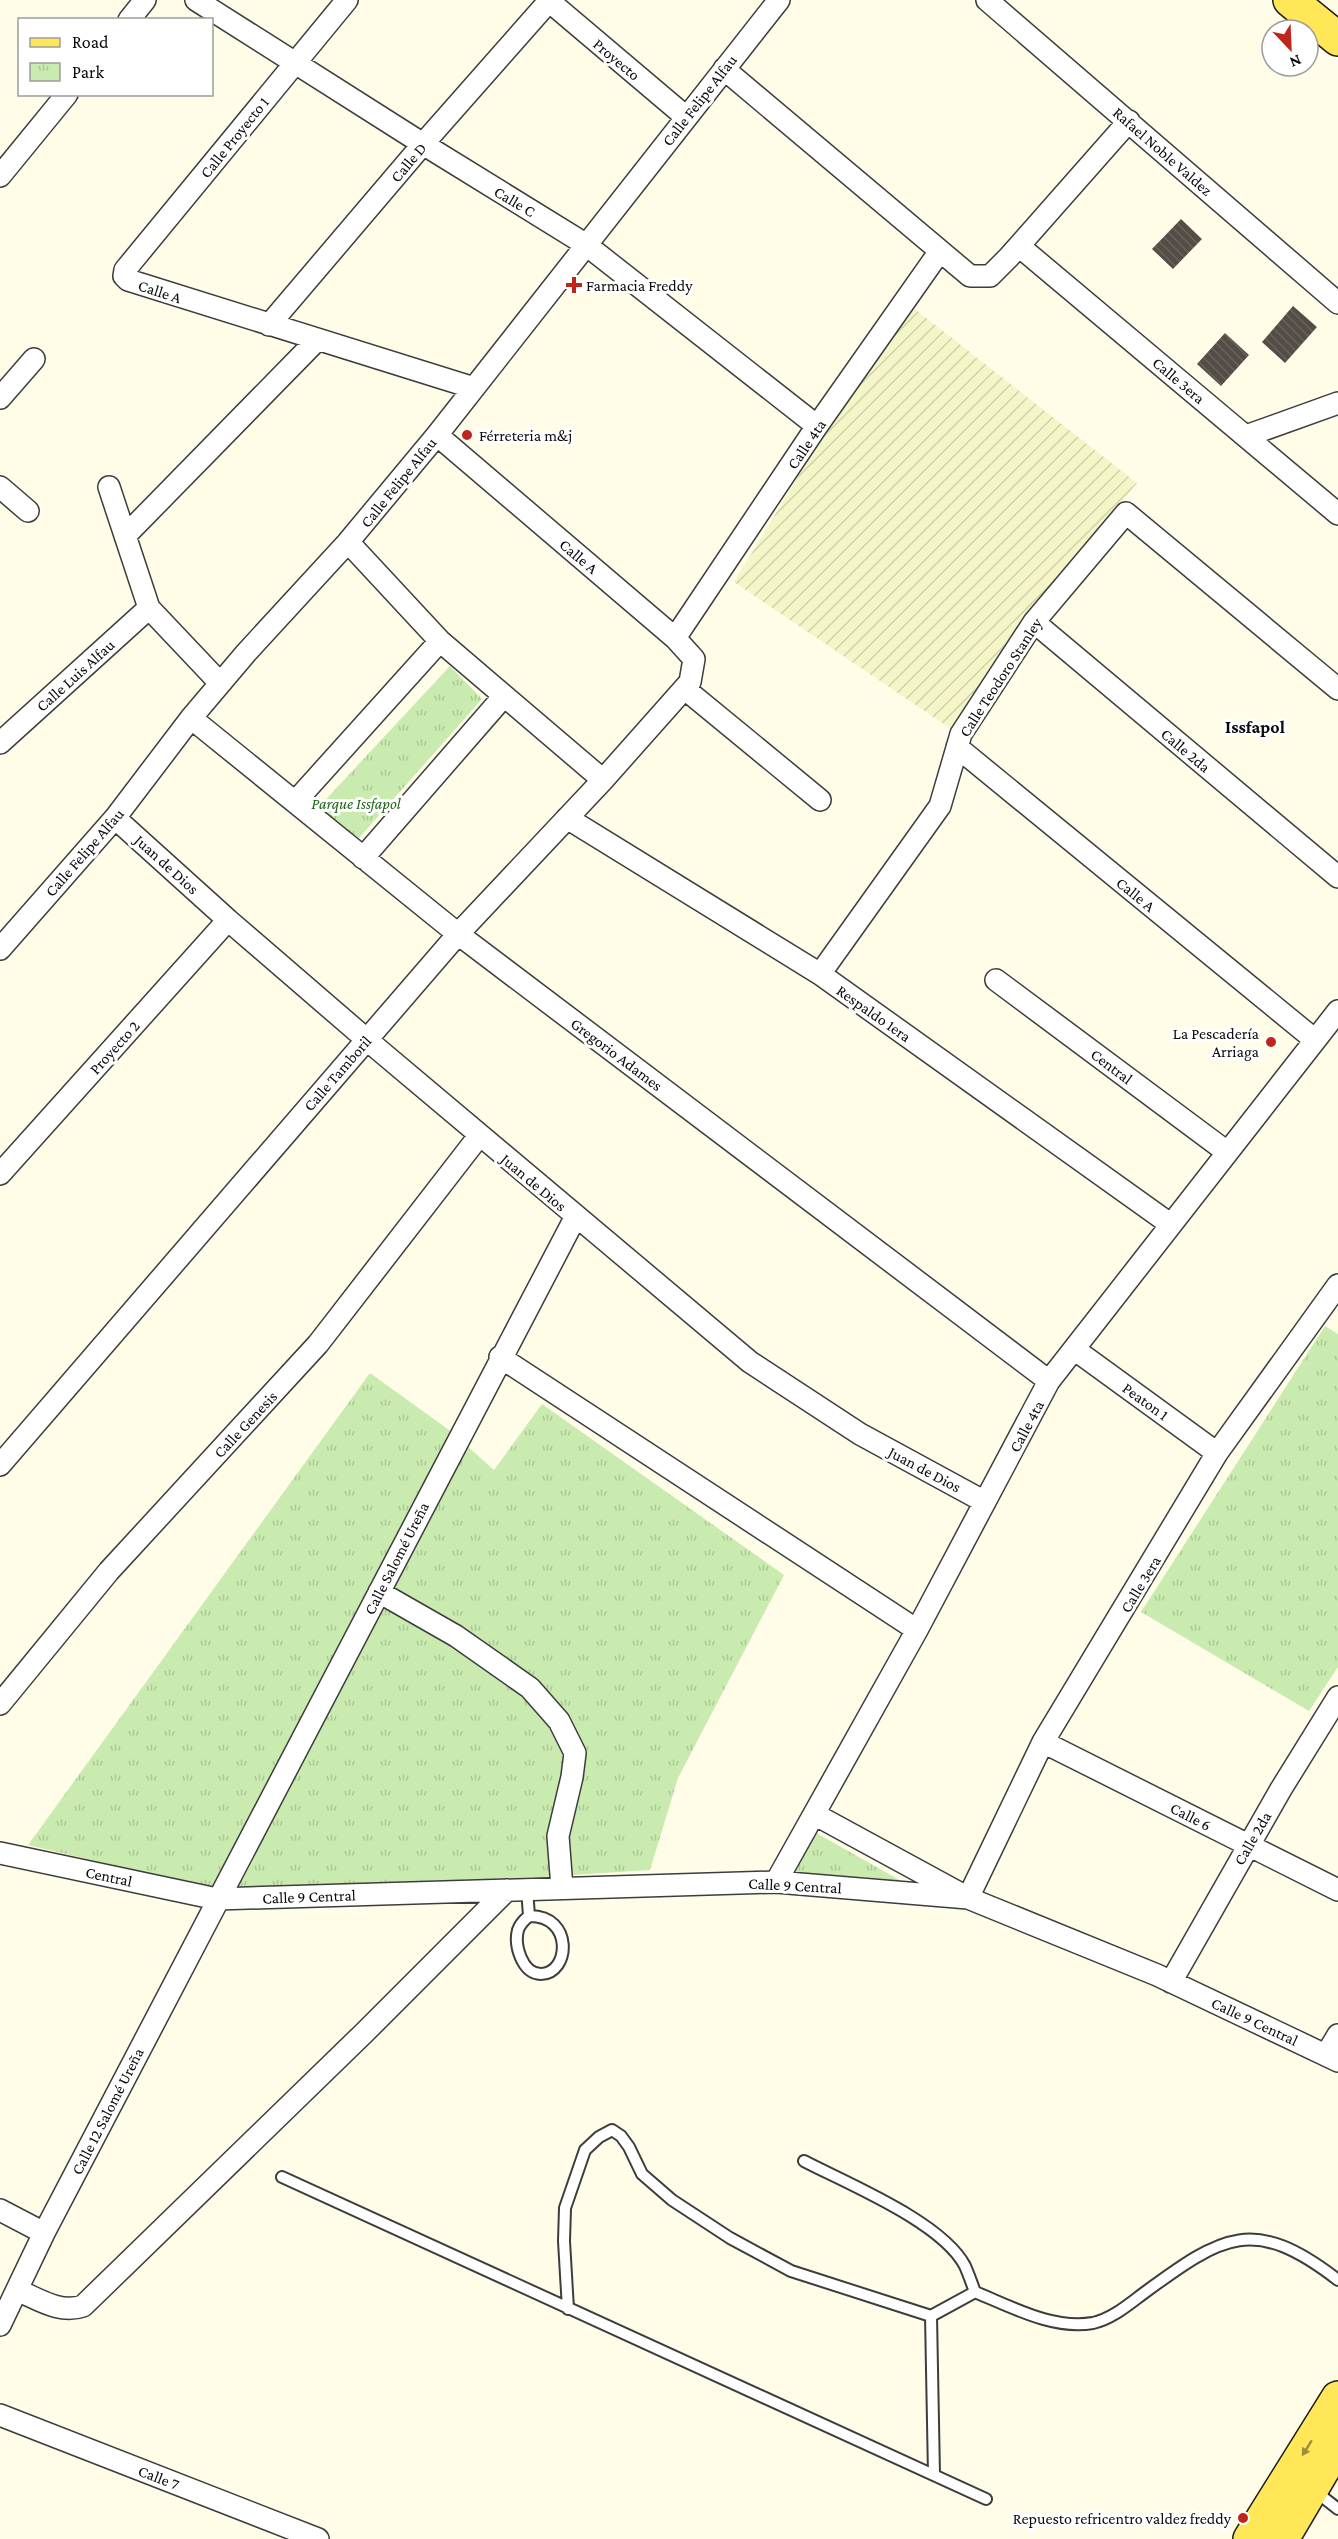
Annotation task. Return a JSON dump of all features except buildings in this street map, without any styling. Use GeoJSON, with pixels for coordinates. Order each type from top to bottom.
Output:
{"type":"FeatureCollection","features":[{"type":"Feature","properties":{"kind":"main road"},"geometry":{"type":"LineString","coordinates":[[1290,0],[1338,39]]}},
{"type":"Feature","properties":{"kind":"main road"},"geometry":{"type":"LineString","coordinates":[[1250,2539],[1338,2398]]}},
{"type":"Feature","properties":{"kind":"main road"},"geometry":{"type":"LineString","coordinates":[[1282,2539],[1336,2452]]}},
{"type":"Feature","properties":{"kind":"street"},"geometry":{"type":"LineString","coordinates":[[131,18],[145,0]]}},
{"type":"Feature","properties":{"kind":"street","name":"Calle C"},"geometry":{"type":"LineString","coordinates":[[196,0],[585,244],[817,426]]}},
{"type":"Feature","properties":{"kind":"street","name":"Calle Proyecto 1"},"geometry":{"type":"LineString","coordinates":[[124,276],[124,270],[347,0]]}},
{"type":"Feature","properties":{"kind":"street","name":"Calle Felipe Alfau"},"geometry":{"type":"LineString","coordinates":[[0,949],[116,818],[220,683],[348,542],[437,435],[779,0]]}},
{"type":"Feature","properties":{"kind":"street","name":"Rafael Noble Valdez"},"geometry":{"type":"LineString","coordinates":[[987,0],[1338,303]]}},
{"type":"Feature","properties":{"kind":"street","name":"Proyecto"},"geometry":{"type":"LineString","coordinates":[[549,1],[686,117]]}},
{"type":"Feature","properties":{"kind":"street","name":"Calle D"},"geometry":{"type":"LineString","coordinates":[[269,326],[423,144],[549,1]]}},
{"type":"Feature","properties":{"kind":"street"},"geometry":{"type":"LineString","coordinates":[[724,69],[970,276],[990,276],[1129,122]]}},
{"type":"Feature","properties":{"kind":"street"},"geometry":{"type":"LineString","coordinates":[[0,176],[65,96]]}},
{"type":"Feature","properties":{"kind":"street","name":"Calle 3era"},"geometry":{"type":"LineString","coordinates":[[1019,246],[1338,514]]}},
{"type":"Feature","properties":{"kind":"street","name":"Calle 4ta"},"geometry":{"type":"LineString","coordinates":[[675,638],[817,426],[940,251]]}},
{"type":"Feature","properties":{"kind":"street","name":"Calle A"},"geometry":{"type":"LineString","coordinates":[[124,276],[128,280],[269,326],[474,387]]}},
{"type":"Feature","properties":{"kind":"street"},"geometry":{"type":"LineString","coordinates":[[125,536],[317,340]]}},
{"type":"Feature","properties":{"kind":"street"},"geometry":{"type":"LineString","coordinates":[[0,398],[34,359]]}},
{"type":"Feature","properties":{"kind":"street"},"geometry":{"type":"LineString","coordinates":[[1246,436],[1338,403]]}},
{"type":"Feature","properties":{"kind":"street","name":"Calle A"},"geometry":{"type":"LineString","coordinates":[[437,435],[675,638],[694,659],[690,682],[685,689]]}},
{"type":"Feature","properties":{"kind":"street"},"geometry":{"type":"LineString","coordinates":[[0,487],[28,512]]}},
{"type":"Feature","properties":{"kind":"street"},"geometry":{"type":"LineString","coordinates":[[109,487],[149,608],[220,683]]}},
{"type":"Feature","properties":{"kind":"street","name":"Calle Teodoro Stanley"},"geometry":{"type":"LineString","coordinates":[[820,974],[940,806],[961,734],[1034,622],[1126,513],[1338,689]]}},
{"type":"Feature","properties":{"kind":"street"},"geometry":{"type":"LineString","coordinates":[[348,542],[440,641],[603,780]]}},
{"type":"Feature","properties":{"kind":"street","name":"Calle Luis Alfau"},"geometry":{"type":"LineString","coordinates":[[0,743],[149,608]]}},
{"type":"Feature","properties":{"kind":"street","name":"Calle 2da"},"geometry":{"type":"LineString","coordinates":[[1034,622],[1338,877]]}},
{"type":"Feature","properties":{"kind":"street"},"geometry":{"type":"LineString","coordinates":[[295,802],[440,641]]}},
{"type":"Feature","properties":{"kind":"street"},"geometry":{"type":"LineString","coordinates":[[685,689],[820,800]]}},
{"type":"Feature","properties":{"kind":"street","name":"Calle Tamboril"},"geometry":{"type":"LineString","coordinates":[[0,1465],[458,934],[685,689]]}},
{"type":"Feature","properties":{"kind":"street"},"geometry":{"type":"LineString","coordinates":[[363,858],[504,696]]}},
{"type":"Feature","properties":{"kind":"street","name":"Gregorio Adames"},"geometry":{"type":"LineString","coordinates":[[191,718],[458,934],[1049,1381]]}},
{"type":"Feature","properties":{"kind":"street","name":"Calle A"},"geometry":{"type":"LineString","coordinates":[[957,747],[1315,1040]]}},
{"type":"Feature","properties":{"kind":"street","name":"Juan de Dios"},"geometry":{"type":"LineString","coordinates":[[116,818],[228,920],[479,1136],[750,1362],[860,1434],[985,1502]]}},
{"type":"Feature","properties":{"kind":"street","name":"Respaldo 1era"},"geometry":{"type":"LineString","coordinates":[[567,818],[820,974],[1170,1224]]}},
{"type":"Feature","properties":{"kind":"street","name":"Proyecto 2"},"geometry":{"type":"LineString","coordinates":[[0,1174],[228,920]]}},
{"type":"Feature","properties":{"kind":"street","name":"Central"},"geometry":{"type":"LineString","coordinates":[[996,980],[1227,1152]]}},
{"type":"Feature","properties":{"kind":"street","name":"Calle 4ta"},"geometry":{"type":"LineString","coordinates":[[776,1882],[917,1630],[1049,1381],[1338,1011]]}},
{"type":"Feature","properties":{"kind":"street","name":"Calle Genesis"},"geometry":{"type":"LineString","coordinates":[[0,1704],[109,1571],[318,1344],[479,1136]]}},
{"type":"Feature","properties":{"kind":"street","name":"Calle Salomé Ureña"},"geometry":{"type":"LineString","coordinates":[[217,1899],[576,1216]]}},
{"type":"Feature","properties":{"kind":"street","name":"Calle 3era"},"geometry":{"type":"LineString","coordinates":[[968,1898],[1043,1742],[1217,1454],[1338,1285]]}},
{"type":"Feature","properties":{"kind":"street","name":"Peaton 1"},"geometry":{"type":"LineString","coordinates":[[1074,1349],[1217,1454]]}},
{"type":"Feature","properties":{"kind":"street"},"geometry":{"type":"LineString","coordinates":[[500,1357],[917,1630]]}},
{"type":"Feature","properties":{"kind":"street"},"geometry":{"type":"LineString","coordinates":[[379,1592],[456,1636],[530,1688],[560,1721],[575,1753],[573,1777],[558,1836],[562,1888]]}},
{"type":"Feature","properties":{"kind":"street","name":"Calle 2da"},"geometry":{"type":"LineString","coordinates":[[1171,1982],[1249,1845],[1338,1697]]}},
{"type":"Feature","properties":{"kind":"street","name":"Calle 6"},"geometry":{"type":"LineString","coordinates":[[1043,1742],[1338,1890]]}},
{"type":"Feature","properties":{"kind":"street"},"geometry":{"type":"LineString","coordinates":[[814,1814],[968,1898]]}},
{"type":"Feature","properties":{"kind":"street","name":"Central"},"geometry":{"type":"LineString","coordinates":[[0,1853],[217,1899]]}},
{"type":"Feature","properties":{"kind":"street","name":"Calle 9 Central"},"geometry":{"type":"LineString","coordinates":[[217,1899],[776,1882],[968,1898],[1171,1982],[1332,2058]]}},
{"type":"Feature","properties":{"kind":"street"},"geometry":{"type":"LineString","coordinates":[[17,2290],[63,2310],[83,2306],[363,2034],[517,1890]]}},
{"type":"Feature","properties":{"kind":"street","name":"Calle 12 Salomé Ureña"},"geometry":{"type":"LineString","coordinates":[[0,2325],[44,2233],[217,1899]]}},
{"type":"Feature","properties":{"kind":"street"},"geometry":{"type":"LineString","coordinates":[[1332,2058],[1338,2035]]}},
{"type":"Feature","properties":{"kind":"street"},"geometry":{"type":"LineString","coordinates":[[0,2210],[44,2233]]}},
{"type":"Feature","properties":{"kind":"street","name":"Calle 7"},"geometry":{"type":"LineString","coordinates":[[0,2415],[270,2531],[318,2539]]}},
{"type":"Feature","properties":{"kind":"lane"},"geometry":{"type":"LineString","coordinates":[[517,1890],[529,1916]]}},
{"type":"Feature","properties":{"kind":"lane"},"geometry":{"type":"LineString","coordinates":[[529,1916],[540,1916],[551,1920],[561,1937],[562,1958],[557,1967],[548,1973],[538,1974],[529,1970],[518,1952],[517,1933],[520,1924],[529,1916]]}},
{"type":"Feature","properties":{"kind":"lane"},"geometry":{"type":"LineString","coordinates":[[568,2308],[565,2208],[585,2150],[599,2137],[612,2130],[621,2136],[629,2147],[642,2174],[672,2200],[730,2238],[792,2271],[931,2316],[975,2292]]}},
{"type":"Feature","properties":{"kind":"lane"},"geometry":{"type":"LineString","coordinates":[[804,2161],[901,2211],[940,2237],[964,2265],[975,2292],[1038,2317],[1068,2325],[1096,2322],[1118,2312],[1179,2268],[1217,2246],[1250,2238],[1282,2244],[1315,2262],[1338,2280]]}},
{"type":"Feature","properties":{"kind":"lane"},"geometry":{"type":"LineString","coordinates":[[282,2177],[986,2499]]}},
{"type":"Feature","properties":{"kind":"lane"},"geometry":{"type":"LineString","coordinates":[[931,2316],[934,2475]]}},
{"type":"Feature","properties":{"kind":"lane"},"geometry":{"type":"LineString","coordinates":[[1312,2489],[1338,2509]]}},
{"type":"Feature","properties":{"kind":"green space"},"geometry":{"type":"Polygon","coordinates":[[[911,306],[1137,483],[1047,592],[982,683],[954,731],[734,582],[798,477],[911,306]]]}},
{"type":"Feature","properties":{"kind":"green space","name":"Parque Issfapol"},"geometry":{"type":"Polygon","coordinates":[[[450,666],[482,699],[359,838],[317,809],[450,666]]]}},
{"type":"Feature","properties":{"kind":"green space"},"geometry":{"type":"Polygon","coordinates":[[[1325,1326],[1338,1334],[1338,1667],[1309,1711],[1141,1612],[1325,1326]]]}},
{"type":"Feature","properties":{"kind":"green space"},"geometry":{"type":"Polygon","coordinates":[[[370,1373],[449,1430],[494,1470],[542,1404],[784,1575],[678,1778],[650,1870],[543,1877],[214,1889],[28,1845],[370,1373]]]}},
{"type":"Feature","properties":{"kind":"green space"},"geometry":{"type":"Polygon","coordinates":[[[811,1830],[912,1887],[789,1876],[811,1830]]]}},
{"type":"Feature","properties":{"kind":"place","name":"Farmacia Freddy"},"geometry":{"type":"Point","coordinates":[574,285]}},
{"type":"Feature","properties":{"kind":"place","name":"Férreteria m&j"},"geometry":{"type":"Point","coordinates":[467,435]}},
{"type":"Feature","properties":{"kind":"place","name":"La Pescadería Arriaga"},"geometry":{"type":"Point","coordinates":[1271,1042]}},
{"type":"Feature","properties":{"kind":"place","name":"Repuesto refricentro valdez freddy"},"geometry":{"type":"Point","coordinates":[1243,2518]}},
{"type":"Feature","properties":{"kind":"district","name":"Issfapol"},"geometry":{"type":"Point","coordinates":[1255,727]}}]}
